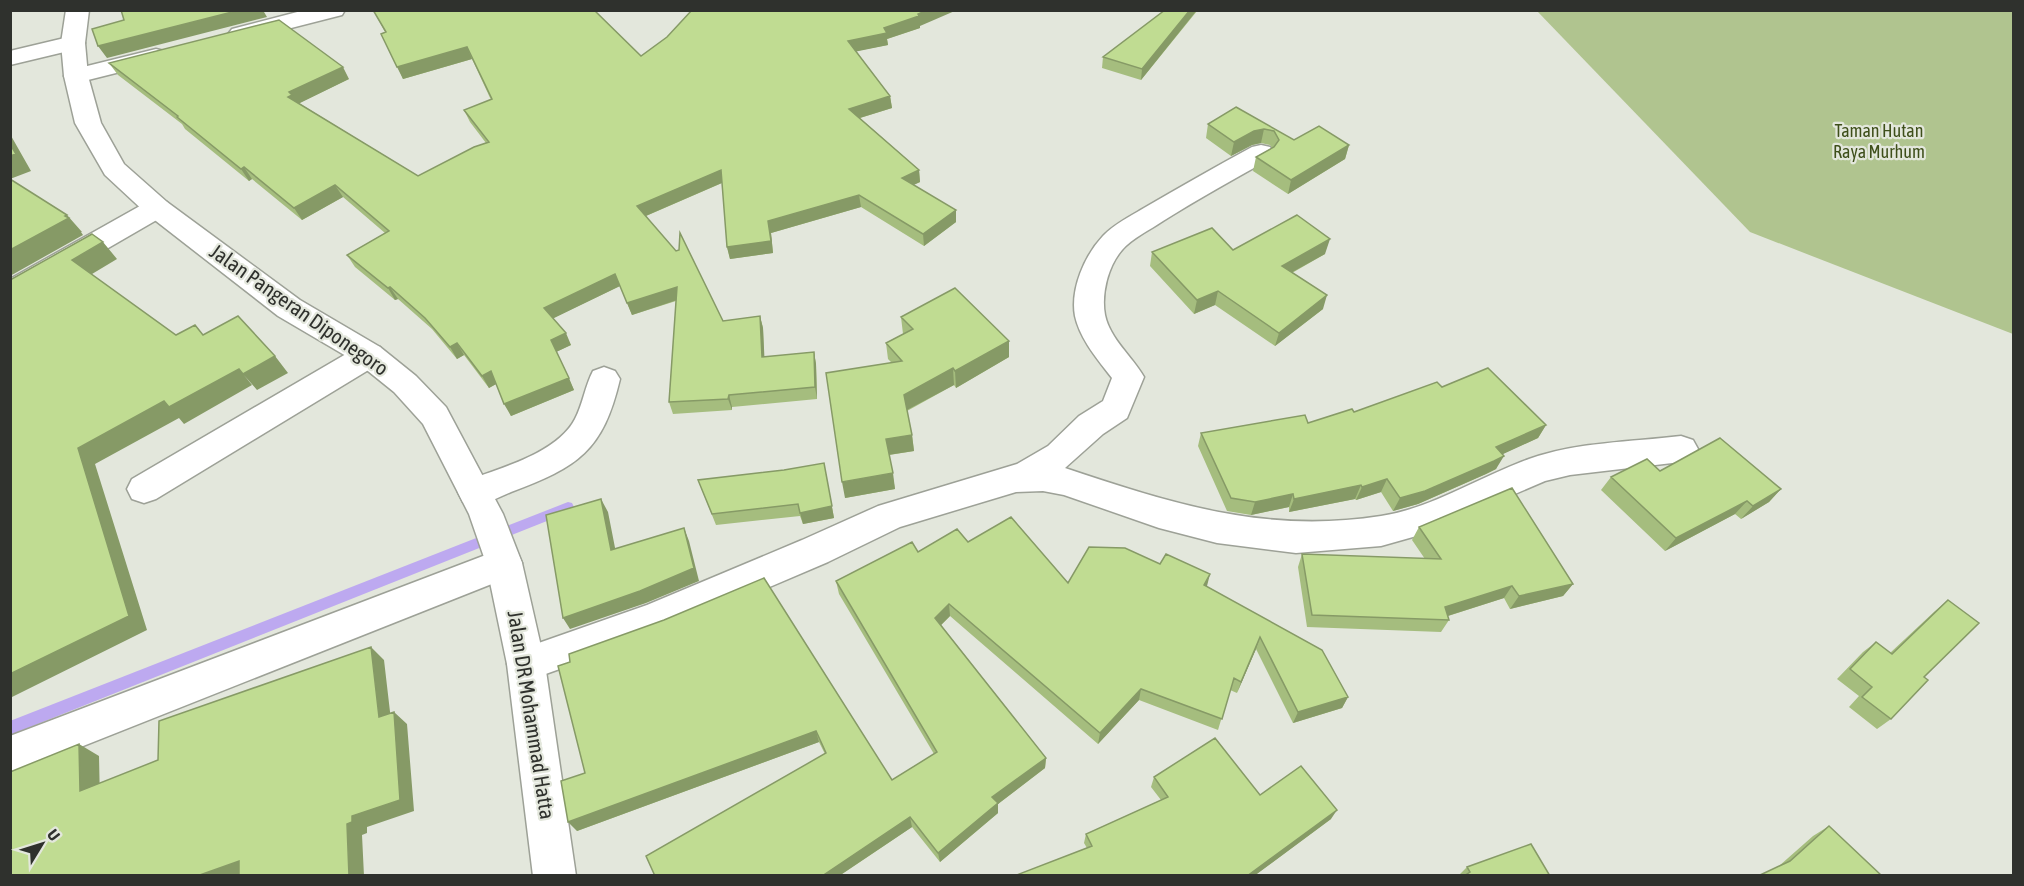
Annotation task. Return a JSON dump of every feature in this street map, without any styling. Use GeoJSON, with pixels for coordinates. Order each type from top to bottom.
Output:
{"type":"FeatureCollection","features":[{"type":"Feature","properties":{"kind":"main road","name":"Jalan Pangeran Diponegoro"},"geometry":{"type":"LineString","coordinates":[[78,10],[73,43],[76,76],[88,123],[114,169],[158,208],[290,308],[369,355],[405,384],[435,416],[480,503],[503,559]]}},
{"type":"Feature","properties":{"kind":"main road"},"geometry":{"type":"LineString","coordinates":[[214,41],[334,10]]}},
{"type":"Feature","properties":{"kind":"main road"},"geometry":{"type":"LineString","coordinates":[[10,58],[73,43]]}},
{"type":"Feature","properties":{"kind":"main road"},"geometry":{"type":"LineString","coordinates":[[76,76],[179,50]]}},
{"type":"Feature","properties":{"kind":"main road"},"geometry":{"type":"LineString","coordinates":[[526,664],[656,618],[815,551],[890,516],[939,499],[1026,476],[1060,455],[1090,425],[1116,409],[1128,377],[1103,344],[1090,315],[1091,285],[1100,260],[1113,242],[1197,188],[1261,153]]}},
{"type":"Feature","properties":{"kind":"main road"},"geometry":{"type":"LineString","coordinates":[[10,292],[158,208]]}},
{"type":"Feature","properties":{"kind":"main road"},"geometry":{"type":"LineString","coordinates":[[144,489],[369,355]]}},
{"type":"Feature","properties":{"kind":"main road"},"geometry":{"type":"LineString","coordinates":[[480,503],[569,448],[580,438],[596,406],[604,380]]}},
{"type":"Feature","properties":{"kind":"main road"},"geometry":{"type":"LineString","coordinates":[[1026,476],[1065,482],[1159,514],[1217,528],[1296,538],[1381,531],[1420,521],[1539,469],[1570,462],[1681,449]]}},
{"type":"Feature","properties":{"kind":"main road"},"geometry":{"type":"LineString","coordinates":[[10,756],[503,559]]}},
{"type":"Feature","properties":{"kind":"main road","name":"Jalan DR Mohammad Hatta"},"geometry":{"type":"LineString","coordinates":[[503,559],[526,664],[555,876]]}},
{"type":"Feature","properties":{"kind":"green space","name":"Taman Hutan Raya Murhum"},"geometry":{"type":"Polygon","coordinates":[[[1537,11],[2013,11],[2013,334],[1750,232],[1537,11]]]}},
{"type":"Feature","properties":{"kind":"building"},"geometry":{"type":"Polygon","coordinates":[[[121,10],[240,10],[98,46],[92,29],[124,20],[121,10]]]}},
{"type":"Feature","properties":{"kind":"building"},"geometry":{"type":"Polygon","coordinates":[[[373,10],[594,10],[641,56],[667,37],[692,10],[927,10],[918,14],[919,16],[884,28],[887,33],[848,41],[890,96],[849,109],[919,170],[902,178],[956,210],[923,234],[859,195],[768,221],[771,241],[727,247],[721,170],[637,206],[676,251],[679,250],[680,233],[723,321],[760,316],[762,357],[814,352],[815,387],[729,395],[728,399],[669,402],[677,287],[627,303],[615,274],[544,308],[566,333],[551,340],[569,378],[504,404],[491,371],[482,376],[457,343],[450,347],[425,318],[390,287],[388,288],[347,255],[389,231],[335,185],[294,208],[244,167],[241,169],[178,116],[109,63],[279,20],[343,67],[289,92],[292,95],[288,97],[418,176],[474,147],[489,142],[464,110],[492,99],[467,47],[397,67],[381,34],[386,32],[373,10]]]}},
{"type":"Feature","properties":{"kind":"building"},"geometry":{"type":"Polygon","coordinates":[[[1165,10],[1190,10],[1142,69],[1103,57],[1165,10]]]}},
{"type":"Feature","properties":{"kind":"building"},"geometry":{"type":"Polygon","coordinates":[[[1236,107],[1294,140],[1319,126],[1349,145],[1291,180],[1256,157],[1274,147],[1279,140],[1274,131],[1264,129],[1254,131],[1234,142],[1208,124],[1236,107]]]}},
{"type":"Feature","properties":{"kind":"building"},"geometry":{"type":"Polygon","coordinates":[[[10,144],[16,154],[10,156],[10,144]]]}},
{"type":"Feature","properties":{"kind":"building"},"geometry":{"type":"Polygon","coordinates":[[[10,179],[69,218],[10,250],[10,179]]]}},
{"type":"Feature","properties":{"kind":"building"},"geometry":{"type":"Polygon","coordinates":[[[1297,215],[1330,239],[1282,266],[1327,295],[1279,333],[1218,291],[1197,300],[1152,252],[1212,228],[1233,250],[1297,215]]]}},
{"type":"Feature","properties":{"kind":"building"},"geometry":{"type":"Polygon","coordinates":[[[92,234],[103,242],[72,260],[176,335],[195,325],[203,335],[238,316],[275,356],[243,374],[239,369],[169,407],[164,401],[78,448],[129,616],[10,674],[10,280],[92,234]]]}},
{"type":"Feature","properties":{"kind":"building"},"geometry":{"type":"Polygon","coordinates":[[[955,288],[1009,341],[955,371],[953,368],[904,395],[912,435],[886,439],[893,473],[842,482],[826,373],[902,361],[886,343],[913,329],[901,317],[955,288]]]}},
{"type":"Feature","properties":{"kind":"building"},"geometry":{"type":"Polygon","coordinates":[[[1488,368],[1546,425],[1496,447],[1504,456],[1494,461],[1425,491],[1400,498],[1387,479],[1362,487],[1361,485],[1294,499],[1293,494],[1255,502],[1231,498],[1201,433],[1305,415],[1308,423],[1352,409],[1354,412],[1437,382],[1442,387],[1488,368]]]}},
{"type":"Feature","properties":{"kind":"building"},"geometry":{"type":"Polygon","coordinates":[[[1720,438],[1781,489],[1753,506],[1747,501],[1676,538],[1611,477],[1647,459],[1660,471],[1720,438]]]}},
{"type":"Feature","properties":{"kind":"building"},"geometry":{"type":"Polygon","coordinates":[[[824,463],[832,506],[800,513],[798,504],[712,514],[698,480],[784,470],[824,463]]]}},
{"type":"Feature","properties":{"kind":"building"},"geometry":{"type":"Polygon","coordinates":[[[1512,488],[1573,584],[1519,596],[1512,586],[1445,607],[1449,620],[1312,615],[1302,554],[1441,559],[1419,527],[1512,488]]]}},
{"type":"Feature","properties":{"kind":"building"},"geometry":{"type":"Polygon","coordinates":[[[601,499],[611,550],[684,528],[694,568],[640,591],[563,618],[546,515],[601,499]]]}},
{"type":"Feature","properties":{"kind":"building"},"geometry":{"type":"Polygon","coordinates":[[[1011,517],[1068,583],[1089,547],[1125,548],[1160,564],[1166,554],[1210,574],[1204,585],[1322,650],[1348,697],[1298,712],[1260,637],[1241,682],[1234,678],[1222,719],[1141,689],[1100,733],[949,604],[935,618],[1046,758],[992,797],[998,803],[938,853],[910,817],[822,876],[655,876],[646,856],[826,753],[816,731],[568,822],[561,781],[585,773],[558,666],[570,662],[569,654],[664,620],[764,578],[892,780],[937,752],[836,581],[912,542],[918,552],[957,529],[968,542],[1011,517]]]}},
{"type":"Feature","properties":{"kind":"building"},"geometry":{"type":"Polygon","coordinates":[[[1948,600],[1979,623],[1924,677],[1928,680],[1891,719],[1862,697],[1872,687],[1850,669],[1876,642],[1892,654],[1948,600]]]}},
{"type":"Feature","properties":{"kind":"building"},"geometry":{"type":"Polygon","coordinates":[[[371,647],[379,717],[394,712],[400,800],[352,816],[352,822],[347,824],[349,876],[239,876],[239,861],[197,876],[10,876],[10,772],[79,744],[80,791],[158,760],[159,721],[371,647]]]}},
{"type":"Feature","properties":{"kind":"building"},"geometry":{"type":"Polygon","coordinates":[[[1215,738],[1260,795],[1301,766],[1337,810],[1247,876],[1014,876],[1092,846],[1086,834],[1168,797],[1154,777],[1215,738]]]}},
{"type":"Feature","properties":{"kind":"building"},"geometry":{"type":"Polygon","coordinates":[[[1829,826],[1882,876],[1758,876],[1790,861],[1829,826]]]}},
{"type":"Feature","properties":{"kind":"building"},"geometry":{"type":"Polygon","coordinates":[[[1531,844],[1550,876],[1464,876],[1470,872],[1467,867],[1531,844]]]}},
{"type":"Feature","properties":{"kind":"waterway"},"geometry":{"type":"LineString","coordinates":[[10,728],[568,507]]}}]}
